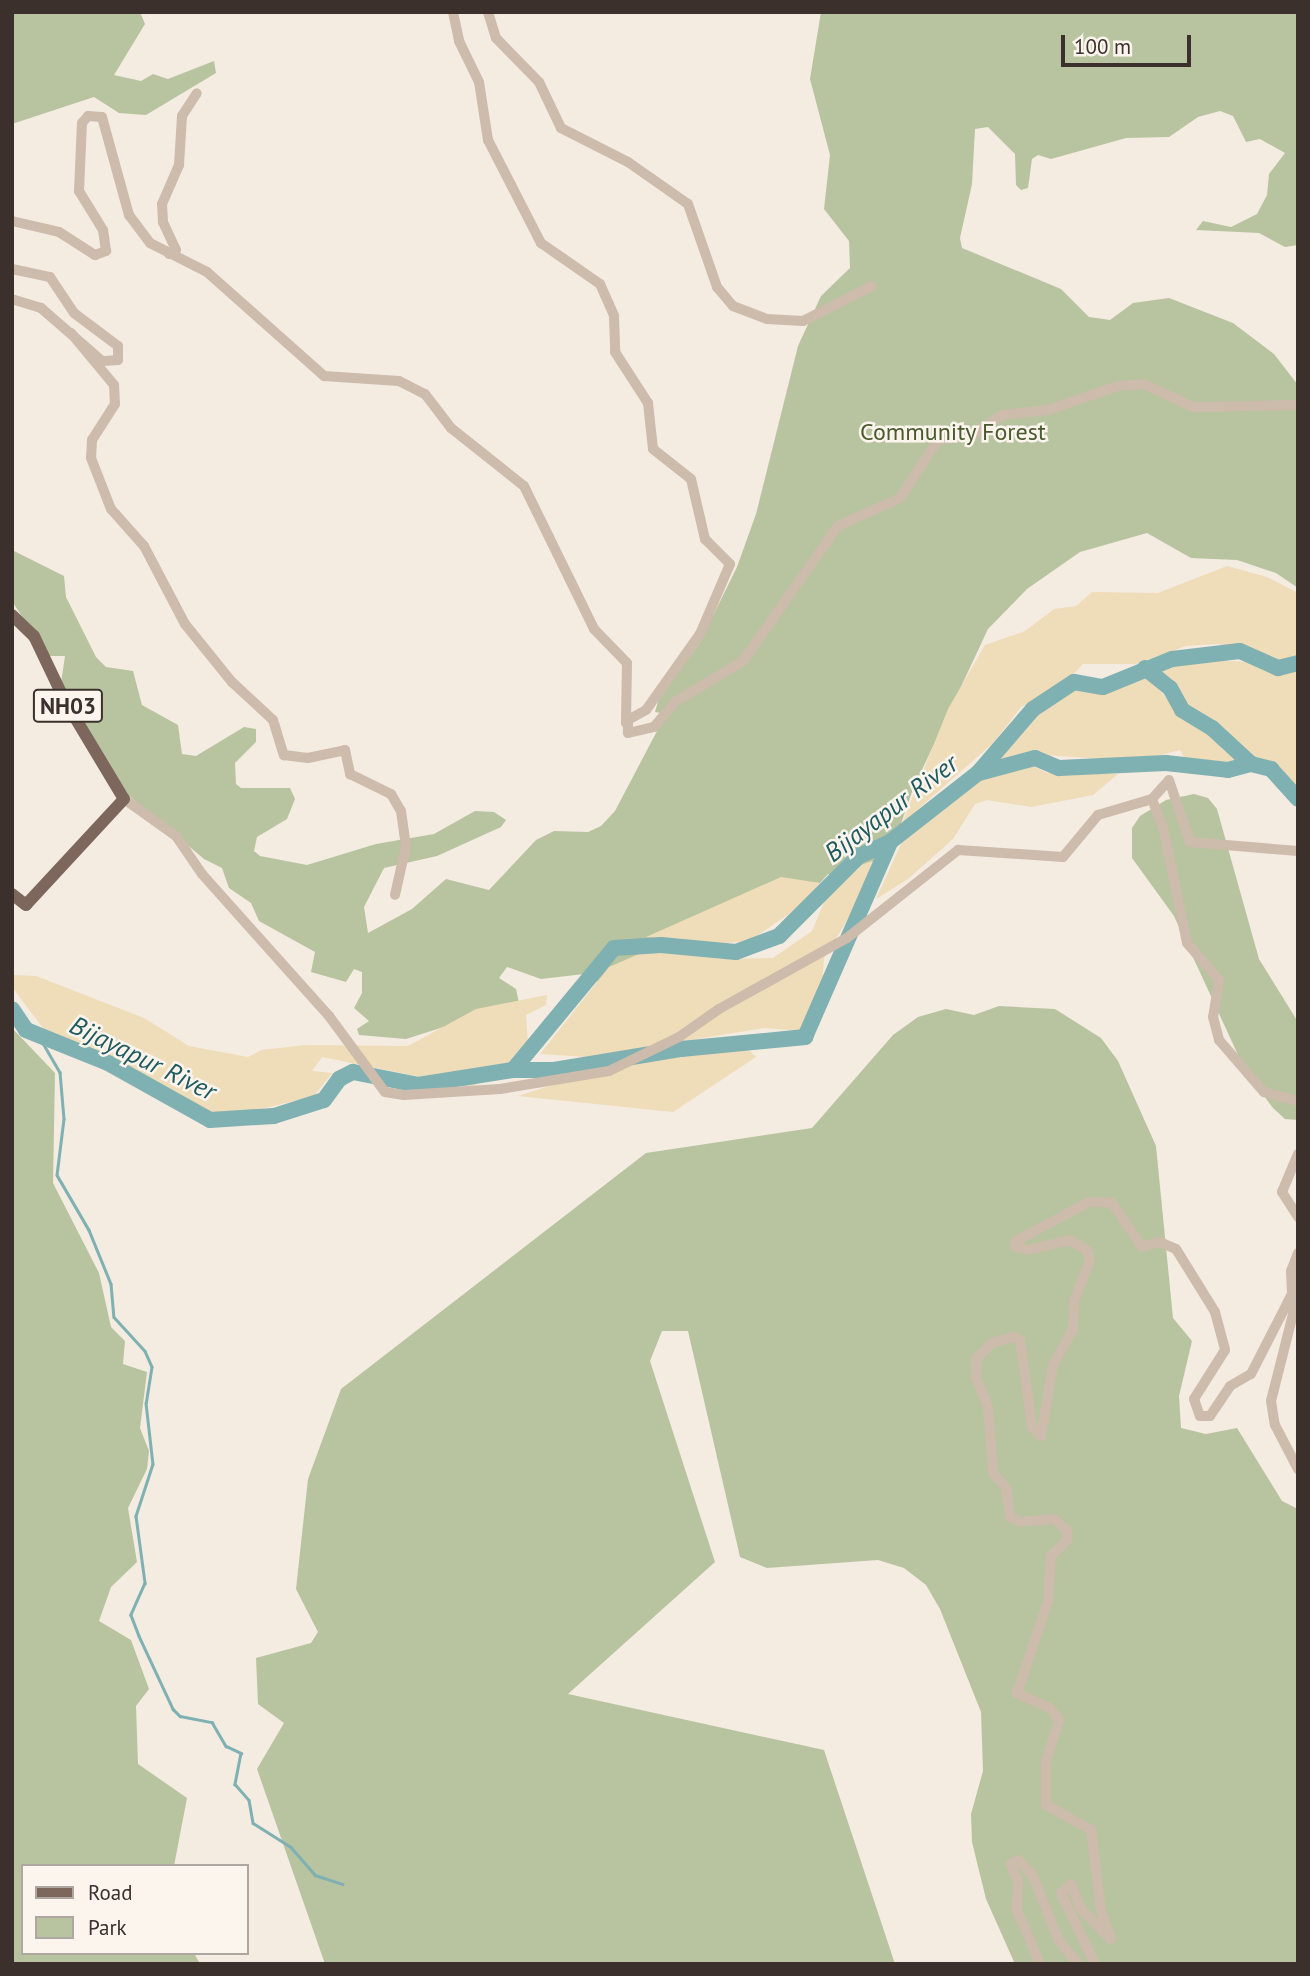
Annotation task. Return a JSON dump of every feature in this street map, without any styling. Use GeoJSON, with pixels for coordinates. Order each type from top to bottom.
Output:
{"type":"FeatureCollection","features":[{"type":"Feature","properties":{"kind":"main road","name":"NH03"},"geometry":{"type":"LineString","coordinates":[[12,614],[34,636],[65,701],[124,799]]}},
{"type":"Feature","properties":{"kind":"main road"},"geometry":{"type":"LineString","coordinates":[[12,894],[26,905],[124,799]]}},
{"type":"Feature","properties":{"kind":"street"},"geometry":{"type":"LineString","coordinates":[[453,12],[481,91],[488,141],[541,243],[600,284],[614,316],[615,352],[648,402],[653,449],[691,479],[705,539],[730,564],[700,634],[647,709],[626,723]]}},
{"type":"Feature","properties":{"kind":"street"},"geometry":{"type":"LineString","coordinates":[[488,12],[496,38],[539,82],[561,128],[628,162],[688,204],[717,287],[739,310],[803,321],[872,286]]}},
{"type":"Feature","properties":{"kind":"street"},"geometry":{"type":"LineString","coordinates":[[169,254],[176,250],[162,204],[179,165],[182,116],[197,93]]}},
{"type":"Feature","properties":{"kind":"street"},"geometry":{"type":"LineString","coordinates":[[12,221],[59,232],[95,255],[106,251],[103,230],[79,191],[82,122],[96,115],[104,120],[129,215],[144,237],[169,254],[206,272],[324,376],[399,381],[425,394],[451,428],[524,486],[594,629],[627,663],[628,733],[650,729],[675,702],[743,661],[838,526],[900,498],[938,440],[974,434],[994,418],[1019,410],[1048,410],[1118,386],[1144,384],[1193,407],[1298,405]]}},
{"type":"Feature","properties":{"kind":"street"},"geometry":{"type":"LineString","coordinates":[[12,270],[50,277],[74,313],[118,346],[120,356],[105,362],[41,308],[12,299]]}},
{"type":"Feature","properties":{"kind":"street"},"geometry":{"type":"LineString","coordinates":[[71,333],[114,385],[115,404],[96,432],[91,458],[111,509],[144,546],[185,624],[232,682],[273,720],[284,755],[308,758],[345,750],[350,774],[391,794],[401,811],[406,846],[395,895]]}},
{"type":"Feature","properties":{"kind":"street"},"geometry":{"type":"LineString","coordinates":[[124,799],[176,836],[202,874],[329,1016],[385,1092],[404,1095],[500,1089],[609,1071],[679,1037],[719,1009],[847,938],[958,850],[1063,857],[1098,815],[1152,799],[1169,780],[1190,842],[1202,846],[1298,851]]}},
{"type":"Feature","properties":{"kind":"street"},"geometry":{"type":"LineString","coordinates":[[1152,799],[1163,827],[1187,943],[1219,980],[1213,1017],[1219,1040],[1264,1092],[1298,1101]]}},
{"type":"Feature","properties":{"kind":"street"},"geometry":{"type":"LineString","coordinates":[[1298,1154],[1282,1192],[1298,1217]]}},
{"type":"Feature","properties":{"kind":"street"},"geometry":{"type":"LineString","coordinates":[[1094,1964],[1061,1893],[1071,1884],[1081,1909],[1111,1939],[1101,1911],[1091,1830],[1046,1805],[1046,1760],[1059,1720],[1050,1708],[1017,1693],[1048,1601],[1051,1556],[1067,1540],[1067,1531],[1054,1519],[1021,1522],[1010,1517],[1006,1488],[993,1473],[988,1407],[976,1377],[976,1359],[1005,1338],[1020,1340],[1029,1375],[1032,1427],[1041,1436],[1053,1364],[1073,1329],[1074,1301],[1090,1260],[1087,1250],[1070,1240],[1028,1250],[1015,1247],[1024,1234],[1049,1226],[1089,1202],[1112,1203],[1142,1247],[1160,1242],[1176,1249],[1215,1312],[1225,1350],[1194,1399],[1200,1416],[1210,1416],[1230,1385],[1251,1374],[1293,1292]]}},
{"type":"Feature","properties":{"kind":"street"},"geometry":{"type":"LineString","coordinates":[[1298,1253],[1291,1271],[1293,1314],[1271,1401],[1275,1425],[1298,1469]]}},
{"type":"Feature","properties":{"kind":"street"},"geometry":{"type":"LineString","coordinates":[[1040,1964],[1017,1910],[1018,1882],[1011,1864],[1018,1860],[1032,1874],[1059,1941],[1078,1964]]}},
{"type":"Feature","properties":{"kind":"green space"},"geometry":{"type":"Polygon","coordinates":[[[12,12],[140,12],[145,24],[114,75],[141,81],[153,74],[168,79],[214,61],[216,73],[146,115],[119,113],[94,97],[12,124],[12,12]]]}},
{"type":"Feature","properties":{"kind":"green space","name":"Community Forest"},"geometry":{"type":"Polygon","coordinates":[[[821,12],[1298,12],[1298,245],[1285,247],[1259,233],[1196,230],[1203,221],[1231,227],[1257,214],[1267,195],[1269,174],[1285,153],[1260,139],[1246,142],[1233,116],[1220,111],[1198,117],[1169,137],[1126,138],[1051,159],[1038,155],[1032,159],[1028,188],[1021,190],[1016,185],[1015,154],[988,127],[975,129],[972,184],[960,238],[962,248],[1061,289],[1089,317],[1110,320],[1133,303],[1169,298],[1233,323],[1274,354],[1298,385],[1298,588],[1276,573],[1237,560],[1191,558],[1147,533],[1080,552],[1027,589],[988,629],[913,789],[895,841],[882,856],[840,881],[828,874],[820,883],[803,882],[596,982],[584,974],[541,979],[507,967],[499,978],[516,989],[519,1003],[406,1039],[359,1035],[357,1029],[369,1021],[354,1008],[362,993],[362,972],[354,969],[346,982],[311,972],[315,952],[259,921],[251,903],[229,888],[222,868],[204,859],[127,794],[66,696],[61,683],[65,656],[47,656],[12,601],[12,550],[64,576],[66,597],[96,657],[106,667],[133,671],[142,705],[178,725],[182,754],[196,756],[244,727],[256,729],[256,742],[235,763],[236,784],[241,788],[290,788],[295,799],[287,819],[257,837],[254,851],[260,856],[307,865],[376,844],[434,834],[475,811],[494,812],[506,820],[501,827],[437,856],[384,868],[364,907],[368,933],[412,909],[446,879],[489,890],[536,840],[554,831],[588,832],[601,826],[615,811],[666,714],[655,712],[659,698],[699,644],[737,567],[756,514],[798,346],[821,296],[850,268],[849,241],[824,209],[830,155],[810,79],[821,12]]]}},
{"type":"Feature","properties":{"kind":"green space"},"geometry":{"type":"Polygon","coordinates":[[[1194,794],[1208,798],[1217,809],[1259,959],[1298,1022],[1298,1120],[1285,1119],[1273,1108],[1245,1070],[1174,916],[1132,858],[1132,828],[1140,816],[1166,800],[1194,794]]]}},
{"type":"Feature","properties":{"kind":"green space"},"geometry":{"type":"Polygon","coordinates":[[[999,1006],[1055,1009],[1101,1038],[1118,1061],[1156,1146],[1173,1318],[1192,1341],[1179,1396],[1181,1428],[1206,1434],[1237,1428],[1282,1501],[1298,1509],[1298,1964],[1015,1964],[986,1899],[972,1842],[971,1814],[983,1771],[981,1712],[940,1609],[926,1585],[904,1568],[878,1560],[767,1568],[740,1557],[688,1331],[662,1331],[650,1361],[715,1562],[568,1694],[824,1750],[895,1964],[325,1964],[257,1769],[284,1723],[258,1704],[256,1658],[311,1643],[318,1632],[296,1589],[308,1479],[341,1389],[646,1153],[812,1128],[893,1035],[918,1017],[946,1009],[974,1015],[999,1006]]]}},
{"type":"Feature","properties":{"kind":"green space"},"geometry":{"type":"Polygon","coordinates":[[[12,1028],[55,1073],[53,1183],[99,1273],[111,1327],[125,1341],[123,1364],[147,1372],[140,1428],[149,1451],[147,1469],[128,1508],[137,1562],[111,1587],[99,1621],[131,1640],[149,1689],[136,1706],[138,1764],[187,1798],[174,1864],[21,1864],[21,1955],[195,1955],[200,1964],[12,1964],[12,1028]]]}},
{"type":"Feature","properties":{"kind":"sand"},"geometry":{"type":"Polygon","coordinates":[[[1227,566],[1267,577],[1298,593],[1298,657],[1281,663],[1252,649],[1217,644],[1186,646],[1136,664],[1083,664],[1064,684],[1021,707],[994,742],[916,811],[895,841],[948,709],[985,645],[1025,631],[1054,609],[1076,606],[1092,592],[1158,593],[1227,566]]]}},
{"type":"Feature","properties":{"kind":"sand"},"geometry":{"type":"Polygon","coordinates":[[[1201,659],[1248,662],[1278,672],[1298,669],[1298,790],[1184,705],[1158,669],[1201,659]]]}},
{"type":"Feature","properties":{"kind":"sand"},"geometry":{"type":"Polygon","coordinates":[[[1145,673],[1181,716],[1210,730],[1222,749],[1244,763],[1185,759],[1180,750],[1138,761],[1041,755],[996,761],[1044,703],[1078,689],[1106,690],[1145,673]]]}},
{"type":"Feature","properties":{"kind":"sand"},"geometry":{"type":"Polygon","coordinates":[[[1031,765],[1047,773],[1118,774],[1093,795],[1031,807],[987,800],[975,804],[953,839],[908,879],[876,899],[902,842],[952,798],[979,777],[1031,765]]]}},
{"type":"Feature","properties":{"kind":"sand"},"geometry":{"type":"Polygon","coordinates":[[[872,861],[863,894],[824,958],[822,985],[801,1031],[764,1028],[587,1057],[540,1054],[609,967],[655,947],[721,959],[773,958],[812,931],[825,900],[858,866],[872,861]]]}},
{"type":"Feature","properties":{"kind":"sand"},"geometry":{"type":"Polygon","coordinates":[[[781,877],[820,883],[798,908],[749,941],[714,944],[646,937],[781,877]]]}},
{"type":"Feature","properties":{"kind":"sand"},"geometry":{"type":"Polygon","coordinates":[[[12,975],[36,976],[144,1018],[189,1046],[248,1057],[262,1050],[306,1045],[408,1046],[476,1009],[547,995],[546,1005],[526,1015],[528,1045],[501,1071],[471,1087],[322,1057],[312,1071],[332,1073],[314,1096],[249,1112],[208,1112],[43,1028],[12,987],[12,975]]]}},
{"type":"Feature","properties":{"kind":"sand"},"geometry":{"type":"Polygon","coordinates":[[[747,1048],[756,1057],[673,1112],[518,1096],[626,1062],[678,1051],[747,1048]]]}},
{"type":"Feature","properties":{"kind":"waterway","name":"Bijayapur River"},"geometry":{"type":"LineString","coordinates":[[12,1009],[26,1030],[108,1063],[210,1120],[274,1116],[324,1100],[339,1079],[353,1072],[418,1085],[513,1070],[614,948],[661,945],[736,952],[779,936],[859,856],[890,842],[978,773],[1033,709],[1074,682],[1103,687],[1172,659],[1240,651],[1278,668],[1298,663]]}},
{"type":"Feature","properties":{"kind":"waterway"},"geometry":{"type":"LineString","coordinates":[[1145,668],[1170,688],[1182,710],[1212,728],[1251,764],[1271,769],[1298,799]]}},
{"type":"Feature","properties":{"kind":"waterway"},"geometry":{"type":"LineString","coordinates":[[979,773],[1035,758],[1059,768],[1166,763],[1228,770],[1251,764]]}},
{"type":"Feature","properties":{"kind":"waterway"},"geometry":{"type":"LineString","coordinates":[[513,1070],[554,1070],[681,1049],[805,1037],[890,842]]}},
{"type":"Feature","properties":{"kind":"waterway"},"geometry":{"type":"LineString","coordinates":[[26,1030],[43,1043],[60,1072],[64,1119],[57,1175],[89,1230],[111,1284],[114,1317],[145,1351],[152,1367],[146,1403],[153,1464],[136,1516],[145,1583],[131,1615],[173,1709],[180,1716],[212,1722],[226,1746],[241,1753],[235,1784],[249,1800],[253,1823],[291,1847],[315,1875],[343,1884]]}}]}
